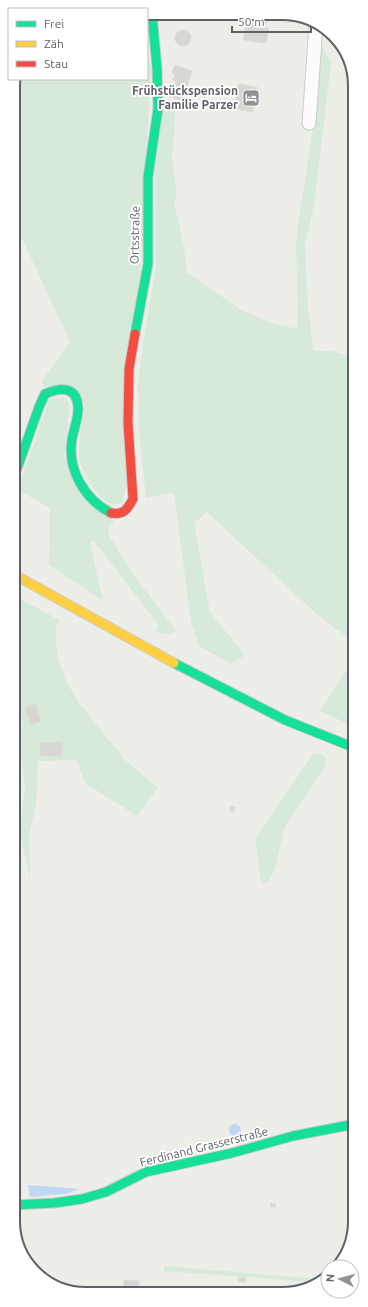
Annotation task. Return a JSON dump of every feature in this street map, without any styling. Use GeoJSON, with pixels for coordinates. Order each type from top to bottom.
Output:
{"type":"FeatureCollection","features":[{"type":"Feature","properties":{"kind":"street","name":"Ortsstraße"},"geometry":{"type":"LineString","coordinates":[[20,460],[45,394],[58,388],[67,390],[73,394],[78,404],[77,417],[72,439],[72,457],[76,475],[85,492],[95,504],[106,512],[117,514],[130,507],[133,499],[129,456],[128,416],[130,369],[148,264],[148,177],[158,108],[152,20]]}},
{"type":"Feature","properties":{"kind":"street"},"geometry":{"type":"LineString","coordinates":[[309,123],[316,30]]}},
{"type":"Feature","properties":{"kind":"street"},"geometry":{"type":"LineString","coordinates":[[20,578],[193,674],[286,720],[348,745]]}},
{"type":"Feature","properties":{"kind":"street","name":"Ferdinand Grasserstraße"},"geometry":{"type":"LineString","coordinates":[[20,1205],[82,1199],[106,1192],[146,1172],[232,1153],[293,1136],[348,1125]]}},
{"type":"Feature","properties":{"kind":"green space"},"geometry":{"type":"Polygon","coordinates":[[[319,42],[331,63],[314,205],[305,243],[307,297],[313,351],[332,351],[348,356],[348,637],[334,628],[312,610],[207,512],[194,523],[210,612],[245,655],[231,664],[199,646],[191,622],[174,492],[146,498],[139,430],[138,386],[142,350],[156,266],[155,168],[164,103],[176,106],[172,159],[177,193],[174,203],[184,247],[187,272],[241,310],[272,323],[298,329],[296,242],[313,127],[319,42]]]}},
{"type":"Feature","properties":{"kind":"green space"},"geometry":{"type":"Polygon","coordinates":[[[148,55],[151,68],[141,264],[126,485],[123,502],[118,504],[111,504],[99,495],[85,475],[80,461],[80,442],[85,403],[44,386],[42,381],[70,342],[20,234],[20,80],[148,80],[148,55]]]}},
{"type":"Feature","properties":{"kind":"green space"},"geometry":{"type":"Polygon","coordinates":[[[63,397],[68,401],[70,407],[64,458],[114,522],[109,527],[108,534],[135,577],[176,631],[166,634],[155,631],[158,628],[158,624],[93,540],[90,544],[103,601],[49,565],[50,508],[20,491],[20,482],[49,399],[63,397]]]}},
{"type":"Feature","properties":{"kind":"green space"},"geometry":{"type":"Polygon","coordinates":[[[20,599],[61,621],[58,622],[56,626],[56,641],[58,658],[66,681],[79,703],[126,761],[158,788],[137,816],[85,783],[76,760],[38,761],[36,804],[29,836],[30,879],[20,833],[25,785],[20,746],[22,724],[20,693],[20,599]]]}},
{"type":"Feature","properties":{"kind":"green space"},"geometry":{"type":"Polygon","coordinates":[[[348,667],[348,724],[320,711],[348,667]]]}},
{"type":"Feature","properties":{"kind":"green space"},"geometry":{"type":"Polygon","coordinates":[[[320,753],[326,758],[325,767],[285,826],[275,869],[269,880],[264,884],[260,880],[255,839],[313,754],[320,753]]]}},
{"type":"Feature","properties":{"kind":"green space"},"geometry":{"type":"Polygon","coordinates":[[[164,1266],[313,1279],[308,1282],[164,1271],[164,1266]]]}},
{"type":"Feature","properties":{"kind":"water"},"geometry":{"type":"Polygon","coordinates":[[[233,1124],[237,1124],[241,1130],[237,1136],[233,1136],[229,1132],[229,1128],[233,1124]]]}},
{"type":"Feature","properties":{"kind":"water"},"geometry":{"type":"Polygon","coordinates":[[[28,1185],[80,1189],[65,1194],[30,1197],[28,1185]]]}},
{"type":"Feature","properties":{"kind":"building"},"geometry":{"type":"Polygon","coordinates":[[[249,20],[267,20],[265,28],[269,28],[266,43],[243,40],[246,25],[248,25],[249,20]]]}},
{"type":"Feature","properties":{"kind":"building"},"geometry":{"type":"Polygon","coordinates":[[[183,30],[190,35],[191,38],[186,45],[183,46],[176,41],[175,38],[180,31],[183,30]]]}},
{"type":"Feature","properties":{"kind":"building"},"geometry":{"type":"Polygon","coordinates":[[[175,65],[192,71],[182,101],[168,96],[176,81],[173,80],[175,74],[172,73],[175,65]]]}},
{"type":"Feature","properties":{"kind":"building"},"geometry":{"type":"Polygon","coordinates":[[[238,84],[257,87],[253,112],[234,109],[238,84]]]}},
{"type":"Feature","properties":{"kind":"building"},"geometry":{"type":"Polygon","coordinates":[[[35,704],[41,721],[31,725],[25,708],[35,704]]]}},
{"type":"Feature","properties":{"kind":"building"},"geometry":{"type":"Polygon","coordinates":[[[62,742],[62,756],[40,756],[40,743],[62,742]]]}},
{"type":"Feature","properties":{"kind":"building"},"geometry":{"type":"Polygon","coordinates":[[[230,806],[235,807],[234,812],[230,811],[230,806]]]}},
{"type":"Feature","properties":{"kind":"building"},"geometry":{"type":"Polygon","coordinates":[[[271,1203],[276,1204],[275,1207],[270,1207],[271,1203]]]}},
{"type":"Feature","properties":{"kind":"building"},"geometry":{"type":"Polygon","coordinates":[[[239,1277],[246,1278],[246,1282],[238,1281],[239,1277]]]}},
{"type":"Feature","properties":{"kind":"building"},"geometry":{"type":"Polygon","coordinates":[[[124,1280],[139,1281],[139,1287],[123,1287],[124,1280]]]}},
{"type":"Feature","properties":{"kind":"traffic: fast"},"geometry":{"type":"LineString","coordinates":[[135,334],[148,264],[148,177],[158,109],[157,68],[153,20]]}},
{"type":"Feature","properties":{"kind":"traffic: fast"},"geometry":{"type":"LineString","coordinates":[[20,460],[45,394],[56,390],[70,391],[77,399],[78,406],[78,414],[71,450],[75,472],[85,491],[101,507],[111,513]]}},
{"type":"Feature","properties":{"kind":"traffic: fast"},"geometry":{"type":"LineString","coordinates":[[174,663],[285,720],[348,745]]}},
{"type":"Feature","properties":{"kind":"traffic: fast"},"geometry":{"type":"LineString","coordinates":[[20,1205],[54,1203],[82,1199],[106,1192],[146,1172],[232,1153],[293,1136],[348,1125]]}},
{"type":"Feature","properties":{"kind":"traffic: slow"},"geometry":{"type":"LineString","coordinates":[[20,578],[174,663]]}},
{"type":"Feature","properties":{"kind":"traffic: jam"},"geometry":{"type":"LineString","coordinates":[[111,513],[125,511],[133,499],[128,423],[129,369],[135,334]]}},
{"type":"Feature","properties":{"kind":"place","name":"Frühstückspension Familie Parzer"},"geometry":{"type":"Point","coordinates":[251,98]}}]}
